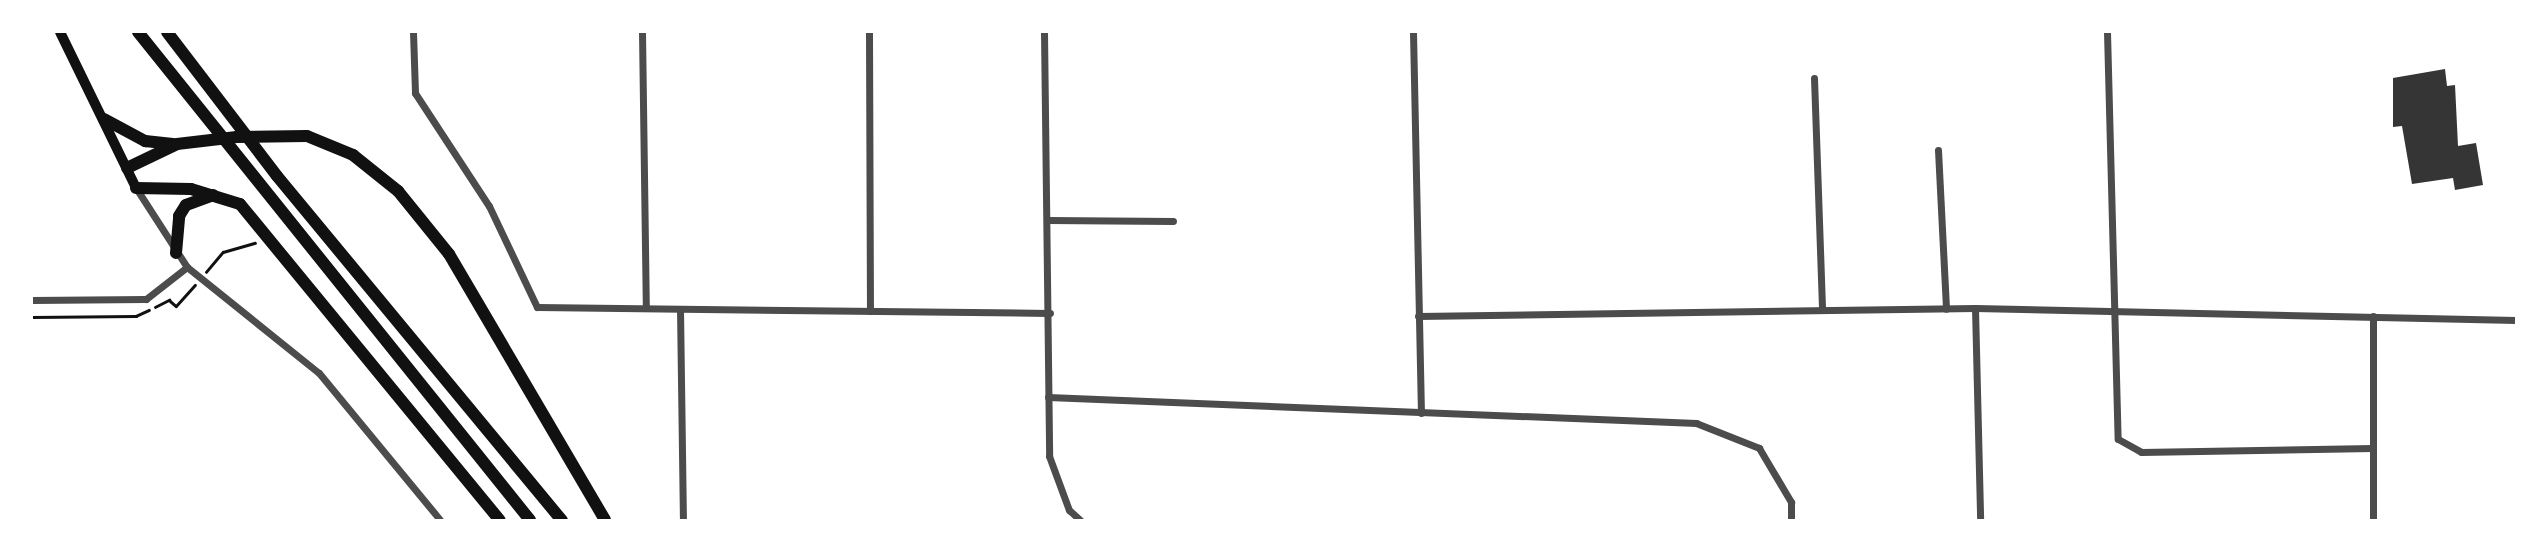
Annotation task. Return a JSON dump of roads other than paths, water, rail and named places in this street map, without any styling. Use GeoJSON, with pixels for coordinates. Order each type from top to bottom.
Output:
{"type":"FeatureCollection","features":[{"type":"Feature","properties":{"kind":"highway"},"geometry":{"type":"LineString","coordinates":[[138,32],[253,183],[530,520]]}},
{"type":"Feature","properties":{"kind":"highway"},"geometry":{"type":"LineString","coordinates":[[167,32],[277,176],[562,520]]}},
{"type":"Feature","properties":{"kind":"highway"},"geometry":{"type":"LineString","coordinates":[[104,119],[145,141],[177,145],[307,136],[353,155],[398,191],[449,254],[606,520]]}},
{"type":"Feature","properties":{"kind":"highway"},"geometry":{"type":"LineString","coordinates":[[127,168],[177,145]]}},
{"type":"Feature","properties":{"kind":"highway"},"geometry":{"type":"LineString","coordinates":[[136,188],[217,194],[253,216],[499,520]]}},
{"type":"Feature","properties":{"kind":"highway"},"geometry":{"type":"LineString","coordinates":[[176,253],[179,216],[187,205],[217,194]]}},
{"type":"Feature","properties":{"kind":"main road"},"geometry":{"type":"LineString","coordinates":[[60,32],[136,188]]}},
{"type":"Feature","properties":{"kind":"street"},"geometry":{"type":"LineString","coordinates":[[413,32],[415,93],[489,206],[537,307],[1050,313]]}},
{"type":"Feature","properties":{"kind":"street"},"geometry":{"type":"LineString","coordinates":[[642,32],[646,308]]}},
{"type":"Feature","properties":{"kind":"street"},"geometry":{"type":"LineString","coordinates":[[869,32],[870,311]]}},
{"type":"Feature","properties":{"kind":"street"},"geometry":{"type":"LineString","coordinates":[[1044,32],[1050,313],[1049,456],[1069,510],[1080,520]]}},
{"type":"Feature","properties":{"kind":"street"},"geometry":{"type":"LineString","coordinates":[[1413,32],[1421,414]]}},
{"type":"Feature","properties":{"kind":"street"},"geometry":{"type":"LineString","coordinates":[[2107,32],[2118,439],[2141,452],[2373,448]]}},
{"type":"Feature","properties":{"kind":"street"},"geometry":{"type":"LineString","coordinates":[[1814,78],[1822,308]]}},
{"type":"Feature","properties":{"kind":"street"},"geometry":{"type":"LineString","coordinates":[[1938,150],[1946,309]]}},
{"type":"Feature","properties":{"kind":"street"},"geometry":{"type":"LineString","coordinates":[[136,188],[187,267],[319,373],[440,520]]}},
{"type":"Feature","properties":{"kind":"street"},"geometry":{"type":"LineString","coordinates":[[1048,220],[1174,221]]}},
{"type":"Feature","properties":{"kind":"street"},"geometry":{"type":"LineString","coordinates":[[32,300],[146,299],[187,267]]}},
{"type":"Feature","properties":{"kind":"street"},"geometry":{"type":"LineString","coordinates":[[1418,316],[1822,308],[1975,308],[2516,320]]}},
{"type":"Feature","properties":{"kind":"street"},"geometry":{"type":"LineString","coordinates":[[1975,308],[1980,520]]}},
{"type":"Feature","properties":{"kind":"street"},"geometry":{"type":"LineString","coordinates":[[680,309],[683,520]]}},
{"type":"Feature","properties":{"kind":"street"},"geometry":{"type":"LineString","coordinates":[[2373,316],[2373,520]]}},
{"type":"Feature","properties":{"kind":"street"},"geometry":{"type":"LineString","coordinates":[[1048,397],[1696,423],[1759,448],[1786,497],[1791,520]]}}]}
